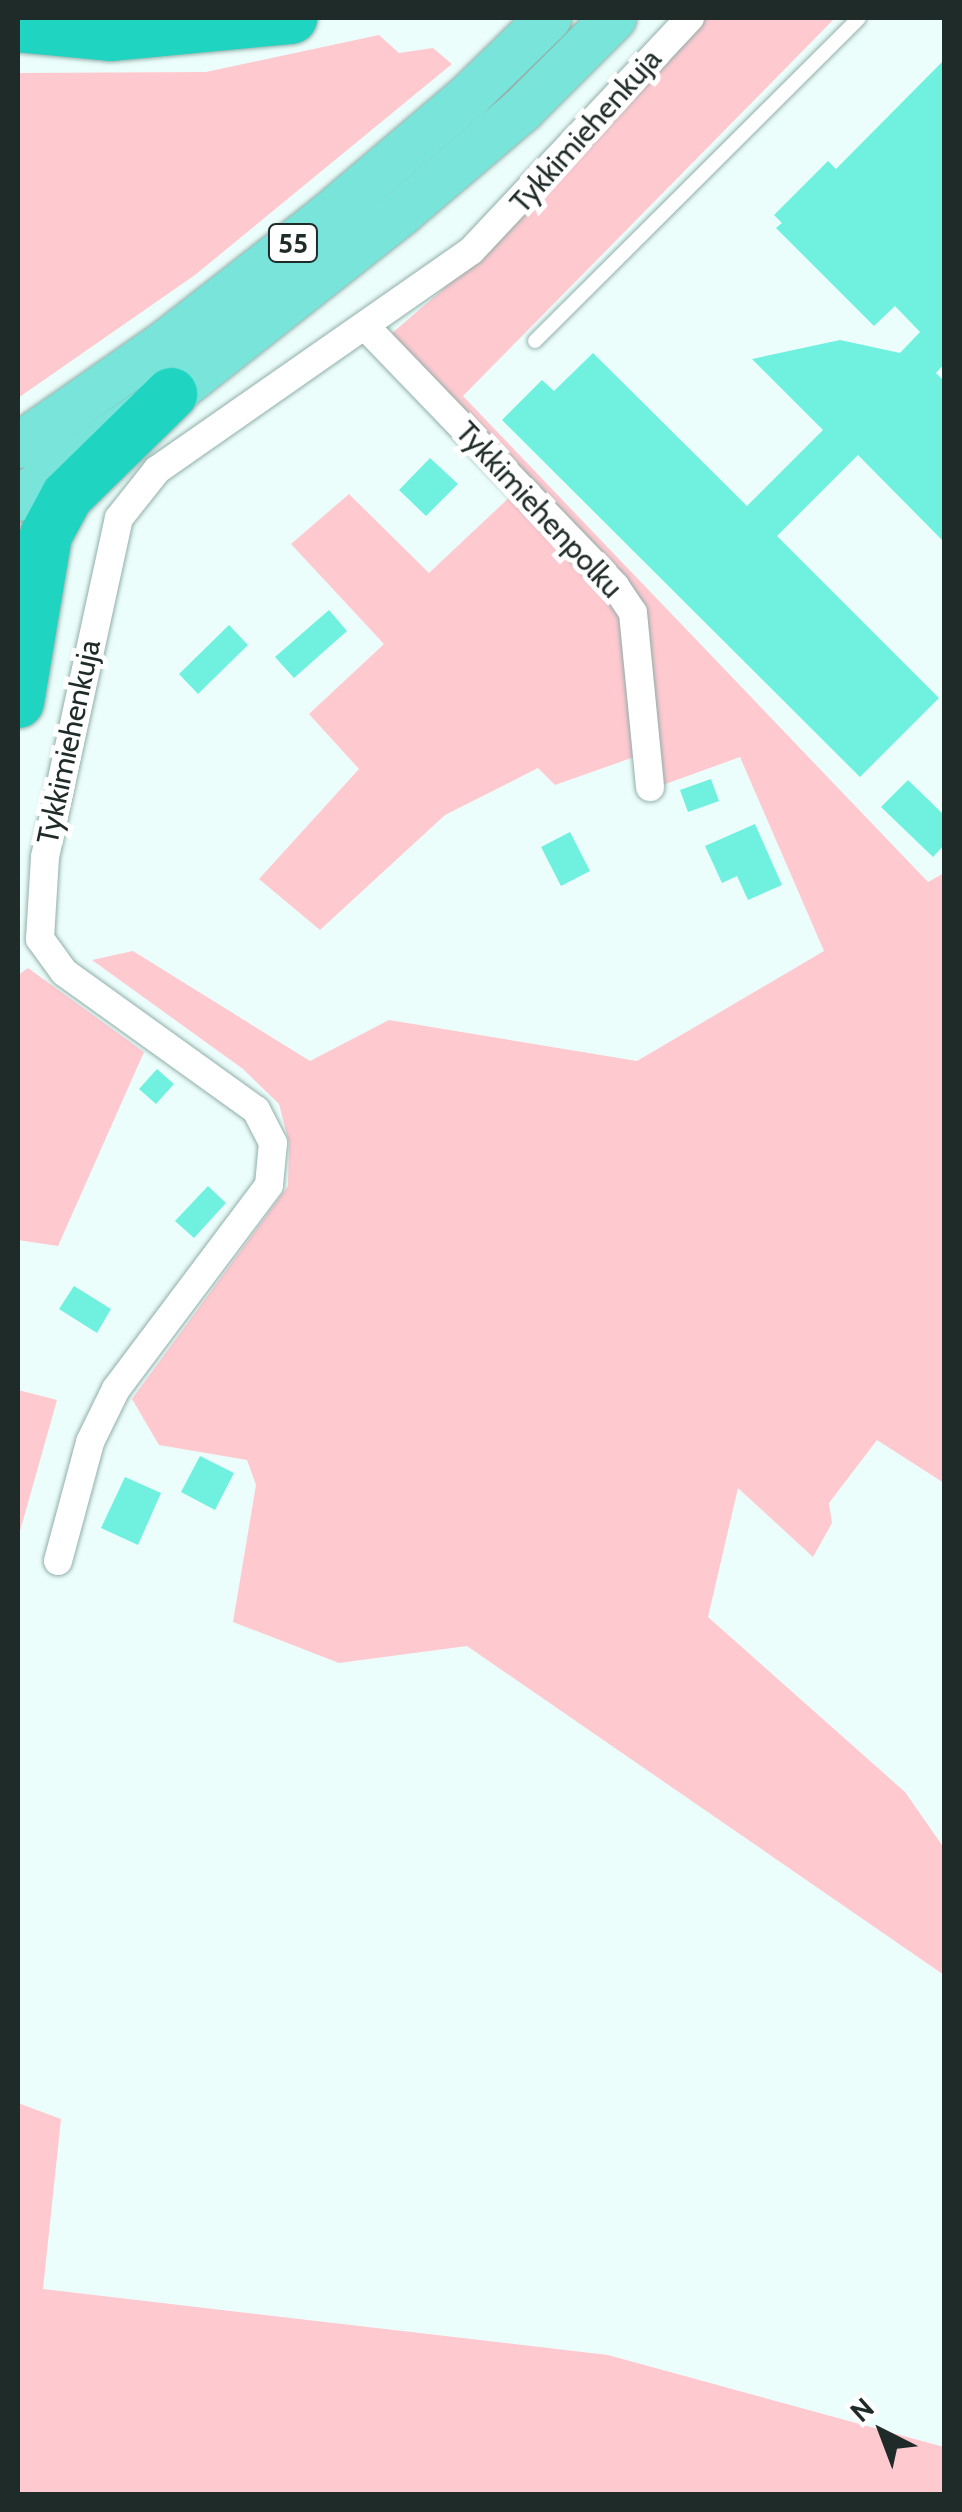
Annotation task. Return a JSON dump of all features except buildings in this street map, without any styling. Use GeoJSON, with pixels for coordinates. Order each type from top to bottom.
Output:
{"type":"FeatureCollection","features":[{"type":"Feature","properties":{"kind":"highway"},"geometry":{"type":"LineString","coordinates":[[18,26],[110,34],[291,18]]}},
{"type":"Feature","properties":{"kind":"highway"},"geometry":{"type":"LineString","coordinates":[[22,679],[46,535],[68,496],[172,394]]}},
{"type":"Feature","properties":{"kind":"highway"},"geometry":{"type":"LineString","coordinates":[[18,572],[22,679]]}},
{"type":"Feature","properties":{"kind":"main road","name":"55"},"geometry":{"type":"LineString","coordinates":[[18,444],[167,341],[327,216],[468,96],[548,18]]}},
{"type":"Feature","properties":{"kind":"main road","name":"55"},"geometry":{"type":"LineString","coordinates":[[18,498],[172,394],[494,132],[613,18]]}},
{"type":"Feature","properties":{"kind":"street","name":"Tykkimiehenkuja"},"geometry":{"type":"LineString","coordinates":[[58,1561],[90,1442],[116,1389],[269,1185],[273,1144],[256,1110],[64,972],[40,939],[44,856],[110,542],[134,495],[157,470],[365,326],[502,223],[690,18]]}},
{"type":"Feature","properties":{"kind":"street","name":"Tykkimiehenpolku"},"geometry":{"type":"LineString","coordinates":[[365,326],[615,586],[634,614],[650,787]]}},
{"type":"Feature","properties":{"kind":"lane"},"geometry":{"type":"LineString","coordinates":[[535,341],[860,18]]}},
{"type":"Feature","properties":{"kind":"shaded area"},"geometry":{"type":"Polygon","coordinates":[[[703,18],[835,18],[463,396],[928,882],[944,873],[944,1483],[877,1440],[829,1503],[832,1523],[813,1557],[738,1488],[708,1617],[905,1792],[944,1848],[944,1975],[467,1646],[339,1663],[233,1622],[256,1485],[247,1460],[159,1445],[132,1399],[288,1186],[289,1143],[279,1104],[243,1069],[92,960],[133,951],[310,1061],[389,1020],[637,1061],[824,951],[740,757],[660,786],[642,609],[390,335],[493,246],[703,18]]]}},
{"type":"Feature","properties":{"kind":"shaded area"},"geometry":{"type":"Polygon","coordinates":[[[379,35],[399,53],[433,48],[452,64],[195,275],[18,398],[18,73],[206,72],[379,35]]]}},
{"type":"Feature","properties":{"kind":"shaded area"},"geometry":{"type":"Polygon","coordinates":[[[514,493],[625,615],[637,756],[555,785],[538,768],[445,815],[320,930],[259,879],[359,769],[309,714],[384,644],[291,544],[349,494],[429,573],[514,493]]]}},
{"type":"Feature","properties":{"kind":"shaded area"},"geometry":{"type":"Polygon","coordinates":[[[28,968],[144,1052],[58,1246],[18,1240],[18,975],[28,968]]]}},
{"type":"Feature","properties":{"kind":"shaded area"},"geometry":{"type":"Polygon","coordinates":[[[18,1390],[57,1400],[18,1538],[18,1390]]]}},
{"type":"Feature","properties":{"kind":"shaded area"},"geometry":{"type":"Polygon","coordinates":[[[18,2103],[61,2119],[43,2289],[608,2355],[944,2447],[944,2494],[18,2494],[18,2103]]]}}]}
